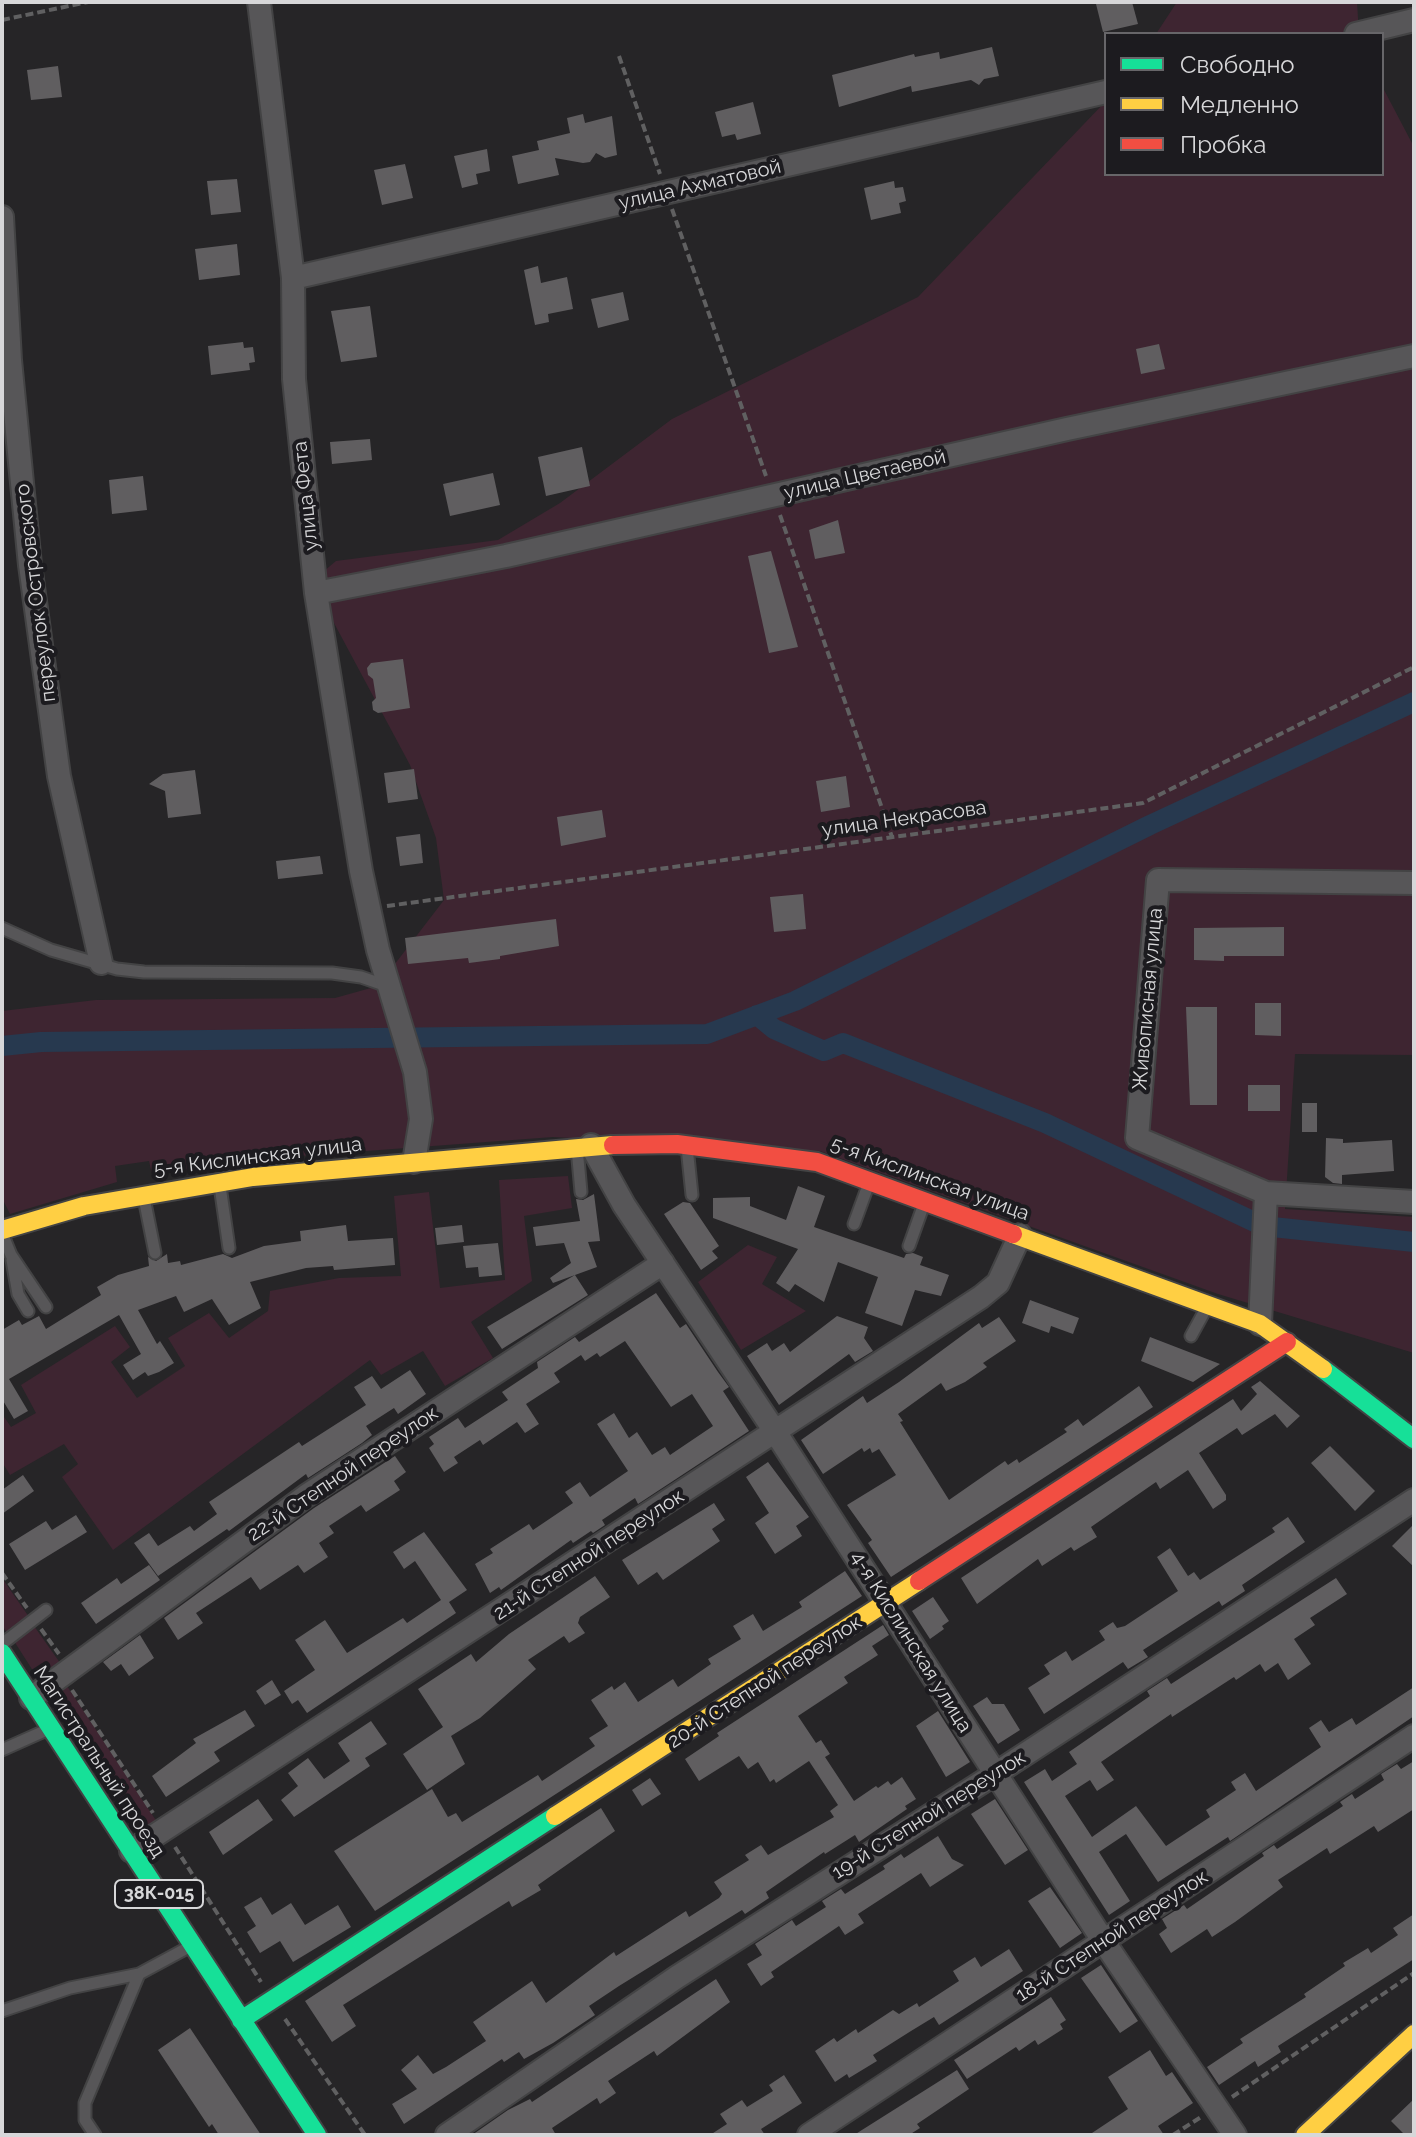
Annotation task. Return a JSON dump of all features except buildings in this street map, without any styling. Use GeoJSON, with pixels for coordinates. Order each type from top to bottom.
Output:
{"type":"FeatureCollection","features":[{"type":"Feature","properties":{"kind":"street","name":"улица Фета"},"geometry":{"type":"LineString","coordinates":[[259,2],[293,278],[294,379],[316,593],[369,909],[387,986],[415,1072],[421,1119],[414,1162]]}},
{"type":"Feature","properties":{"kind":"street"},"geometry":{"type":"LineString","coordinates":[[1364,32],[1414,20]]}},
{"type":"Feature","properties":{"kind":"street","name":"улица Ахматовой"},"geometry":{"type":"LineString","coordinates":[[293,278],[1104,92]]}},
{"type":"Feature","properties":{"kind":"street","name":"переулок Островского"},"geometry":{"type":"LineString","coordinates":[[2,217],[10,360],[30,565],[59,776],[101,963]]}},
{"type":"Feature","properties":{"kind":"street","name":"улица Цветаевой"},"geometry":{"type":"LineString","coordinates":[[316,593],[506,556],[1414,356]]}},
{"type":"Feature","properties":{"kind":"street","name":"Живописная улица"},"geometry":{"type":"LineString","coordinates":[[1266,1193],[1137,1138],[1158,880],[1414,883]]}},
{"type":"Feature","properties":{"kind":"street","name":"5-я Кислинская улица"},"geometry":{"type":"LineString","coordinates":[[4,1229],[143,1194],[219,1181],[584,1146],[687,1145],[870,1181],[1209,1303],[1260,1324],[1414,1439]]}},
{"type":"Feature","properties":{"kind":"street","name":"4-я Кислинская улица"},"geometry":{"type":"LineString","coordinates":[[584,1146],[776,1433],[1104,1942],[1235,2135]]}},
{"type":"Feature","properties":{"kind":"street"},"geometry":{"type":"LineString","coordinates":[[1260,1324],[1266,1193],[1414,1202]]}},
{"type":"Feature","properties":{"kind":"street","name":"21-й Степной переулок"},"geometry":{"type":"LineString","coordinates":[[131,1851],[776,1433],[998,1283],[1020,1235]]}},
{"type":"Feature","properties":{"kind":"street","name":"22-й Степной переулок"},"geometry":{"type":"LineString","coordinates":[[31,1698],[306,1496],[663,1263]]}},
{"type":"Feature","properties":{"kind":"street","name":"20-й Степной переулок"},"geometry":{"type":"LineString","coordinates":[[241,2020],[1287,1342]]}},
{"type":"Feature","properties":{"kind":"street","name":"19-й Степной переулок"},"geometry":{"type":"LineString","coordinates":[[447,2135],[677,1977],[1414,1500]]}},
{"type":"Feature","properties":{"kind":"street","name":"Магистральный проезд"},"geometry":{"type":"LineString","coordinates":[[2,1653],[317,2135]]}},
{"type":"Feature","properties":{"kind":"street","name":"18-й Степной переулок"},"geometry":{"type":"LineString","coordinates":[[809,2135],[1414,1736]]}},
{"type":"Feature","properties":{"kind":"street"},"geometry":{"type":"LineString","coordinates":[[1305,2135],[1414,2034]]}},
{"type":"Feature","properties":{"kind":"lane"},"geometry":{"type":"LineString","coordinates":[[2,928],[51,950],[144,972],[332,973],[361,977],[387,986]]}},
{"type":"Feature","properties":{"kind":"lane"},"geometry":{"type":"LineString","coordinates":[[687,1145],[692,1195]]}},
{"type":"Feature","properties":{"kind":"lane"},"geometry":{"type":"LineString","coordinates":[[581,1192],[584,1146]]}},
{"type":"Feature","properties":{"kind":"lane"},"geometry":{"type":"LineString","coordinates":[[219,1181],[229,1248]]}},
{"type":"Feature","properties":{"kind":"lane"},"geometry":{"type":"LineString","coordinates":[[854,1224],[870,1181]]}},
{"type":"Feature","properties":{"kind":"lane"},"geometry":{"type":"LineString","coordinates":[[143,1194],[155,1253]]}},
{"type":"Feature","properties":{"kind":"lane"},"geometry":{"type":"LineString","coordinates":[[909,1246],[925,1201]]}},
{"type":"Feature","properties":{"kind":"lane"},"geometry":{"type":"LineString","coordinates":[[4,1229],[18,1294],[28,1311]]}},
{"type":"Feature","properties":{"kind":"lane"},"geometry":{"type":"LineString","coordinates":[[11,1255],[46,1307]]}},
{"type":"Feature","properties":{"kind":"lane"},"geometry":{"type":"LineString","coordinates":[[1191,1336],[1209,1303]]}},
{"type":"Feature","properties":{"kind":"lane"},"geometry":{"type":"LineString","coordinates":[[2,1644],[46,1610]]}},
{"type":"Feature","properties":{"kind":"lane"},"geometry":{"type":"LineString","coordinates":[[2,1750],[51,1728]]}},
{"type":"Feature","properties":{"kind":"lane"},"geometry":{"type":"LineString","coordinates":[[2,2011],[70,1988],[139,1974],[192,1945]]}},
{"type":"Feature","properties":{"kind":"lane"},"geometry":{"type":"LineString","coordinates":[[95,2135],[85,2120],[85,2103],[139,1974]]}},
{"type":"Feature","properties":{"kind":"path"},"geometry":{"type":"LineString","coordinates":[[2,20],[88,2]]}},
{"type":"Feature","properties":{"kind":"path"},"geometry":{"type":"LineString","coordinates":[[619,56],[892,837]]}},
{"type":"Feature","properties":{"kind":"path","name":"улица Некрасова"},"geometry":{"type":"LineString","coordinates":[[369,909],[1143,803],[1414,667]]}},
{"type":"Feature","properties":{"kind":"path"},"geometry":{"type":"LineString","coordinates":[[62,1675],[272,2000],[365,2135]]}},
{"type":"Feature","properties":{"kind":"path"},"geometry":{"type":"LineString","coordinates":[[1173,2135],[1414,1973]]}},
{"type":"Feature","properties":{"kind":"shaded area"},"geometry":{"type":"Polygon","coordinates":[[[1177,2],[1357,2],[1359,32],[1157,32],[1177,2]]]}},
{"type":"Feature","properties":{"kind":"shaded area"},"geometry":{"type":"Polygon","coordinates":[[[1384,90],[1414,147],[1414,1055],[1295,1054],[1285,1209],[1414,1217],[1414,1353],[1218,1294],[820,1151],[553,1137],[246,1160],[152,1174],[149,1161],[115,1166],[117,1182],[10,1214],[2,1198],[2,1011],[96,1000],[335,998],[378,986],[444,900],[436,838],[410,765],[319,595],[317,577],[336,561],[498,540],[560,503],[672,419],[918,297],[1104,103],[1104,176],[1384,176],[1384,90]]]}},
{"type":"Feature","properties":{"kind":"shaded area"},"geometry":{"type":"Polygon","coordinates":[[[568,1176],[572,1208],[524,1216],[532,1281],[471,1322],[493,1358],[445,1386],[423,1351],[381,1375],[370,1360],[113,1550],[62,1477],[78,1464],[64,1444],[10,1475],[2,1462],[2,1414],[11,1427],[36,1413],[21,1385],[115,1326],[130,1347],[111,1362],[137,1398],[185,1366],[168,1338],[209,1313],[229,1338],[268,1311],[270,1291],[339,1278],[401,1276],[394,1196],[429,1192],[440,1288],[505,1280],[499,1180],[568,1176]]]}},
{"type":"Feature","properties":{"kind":"shaded area"},"geometry":{"type":"Polygon","coordinates":[[[748,1245],[777,1257],[762,1284],[806,1311],[741,1350],[698,1282],[748,1245]]]}},
{"type":"Feature","properties":{"kind":"shaded area"},"geometry":{"type":"Polygon","coordinates":[[[2,1578],[29,1617],[7,1633],[2,1625],[2,1578]]]}},
{"type":"Feature","properties":{"kind":"shaded area"},"geometry":{"type":"Polygon","coordinates":[[[34,1626],[63,1667],[46,1676],[35,1674],[14,1641],[34,1626]]]}},
{"type":"Feature","properties":{"kind":"shaded area"},"geometry":{"type":"Polygon","coordinates":[[[67,1686],[159,1825],[140,1830],[56,1705],[56,1698],[67,1686]]]}},
{"type":"Feature","properties":{"kind":"waterway"},"geometry":{"type":"LineString","coordinates":[[2,1046],[41,1042],[707,1034],[795,1001],[1150,825],[1414,702]]}},
{"type":"Feature","properties":{"kind":"waterway"},"geometry":{"type":"LineString","coordinates":[[757,1015],[774,1029],[824,1051],[843,1043],[1045,1123],[1263,1226],[1414,1242]]}},
{"type":"Feature","properties":{"kind":"traffic: fast"},"geometry":{"type":"LineString","coordinates":[[1323,1369],[1414,1439]]}},
{"type":"Feature","properties":{"kind":"traffic: fast"},"geometry":{"type":"LineString","coordinates":[[2,1653],[317,2135]]}},
{"type":"Feature","properties":{"kind":"traffic: fast"},"geometry":{"type":"LineString","coordinates":[[241,2020],[555,1816]]}},
{"type":"Feature","properties":{"kind":"traffic: slow"},"geometry":{"type":"LineString","coordinates":[[2,1230],[84,1206],[253,1177],[613,1145]]}},
{"type":"Feature","properties":{"kind":"traffic: slow"},"geometry":{"type":"LineString","coordinates":[[1013,1234],[1260,1324],[1323,1369]]}},
{"type":"Feature","properties":{"kind":"traffic: slow"},"geometry":{"type":"LineString","coordinates":[[555,1816],[919,1581]]}},
{"type":"Feature","properties":{"kind":"traffic: slow"},"geometry":{"type":"LineString","coordinates":[[1305,2135],[1414,2034]]}},
{"type":"Feature","properties":{"kind":"traffic: jam"},"geometry":{"type":"LineString","coordinates":[[613,1145],[677,1144],[817,1162],[1013,1234]]}},
{"type":"Feature","properties":{"kind":"traffic: jam"},"geometry":{"type":"LineString","coordinates":[[919,1581],[1287,1342]]}}]}
